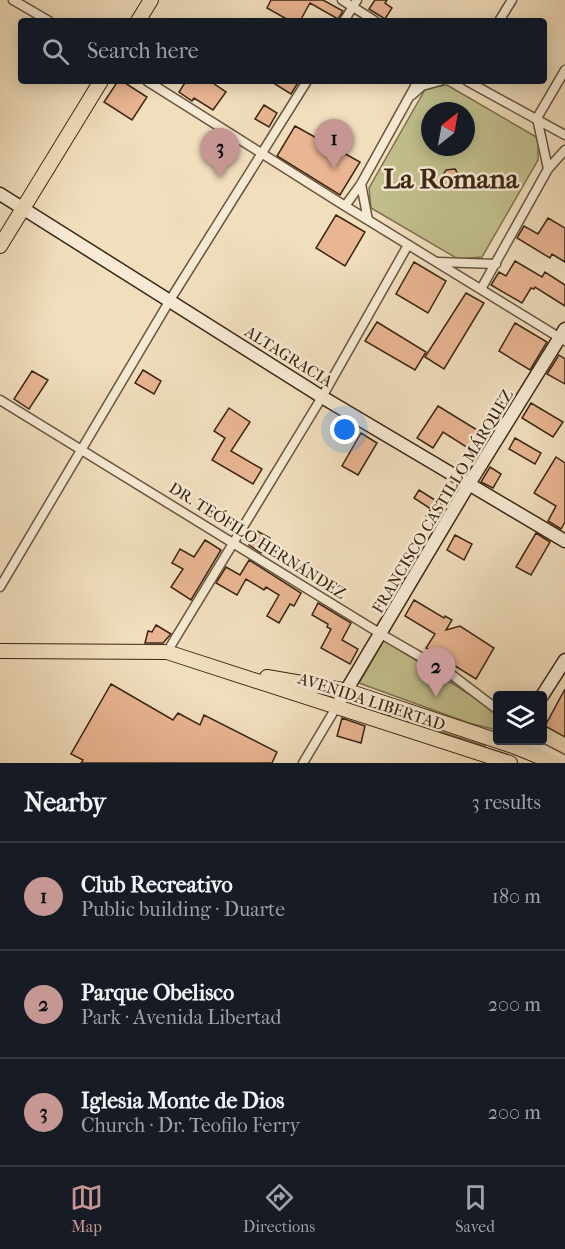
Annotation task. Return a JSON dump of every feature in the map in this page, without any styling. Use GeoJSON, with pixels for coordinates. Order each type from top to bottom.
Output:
{"type":"FeatureCollection","features":[{"type":"Feature","properties":{"kind":"main road"},"geometry":{"type":"LineString","coordinates":[[140,18],[151,0]]}},
{"type":"Feature","properties":{"kind":"main road"},"geometry":{"type":"LineString","coordinates":[[0,246],[99,84]]}},
{"type":"Feature","properties":{"kind":"main road","name":"AVENIDA LIBERTAD"},"geometry":{"type":"LineString","coordinates":[[0,651],[167,652],[507,762]]}},
{"type":"Feature","properties":{"kind":"main road","name":"AVENIDA LIBERTAD"},"geometry":{"type":"LineString","coordinates":[[224,670],[348,691],[493,736]]}},
{"type":"Feature","properties":{"kind":"main road","name":"AVENIDA LIBERTAD"},"geometry":{"type":"LineString","coordinates":[[518,745],[555,763]]}},
{"type":"Feature","properties":{"kind":"street"},"geometry":{"type":"LineString","coordinates":[[13,0],[44,18]]}},
{"type":"Feature","properties":{"kind":"street"},"geometry":{"type":"LineString","coordinates":[[342,0],[355,3],[372,18]]}},
{"type":"Feature","properties":{"kind":"street"},"geometry":{"type":"LineString","coordinates":[[501,18],[512,0]]}},
{"type":"Feature","properties":{"kind":"street"},"geometry":{"type":"LineString","coordinates":[[346,18],[355,3]]}},
{"type":"Feature","properties":{"kind":"street"},"geometry":{"type":"LineString","coordinates":[[548,169],[537,118],[565,70]]}},
{"type":"Feature","properties":{"kind":"street"},"geometry":{"type":"LineString","coordinates":[[152,84],[408,245],[563,336]]}},
{"type":"Feature","properties":{"kind":"street"},"geometry":{"type":"LineString","coordinates":[[0,587],[170,300],[305,84]]}},
{"type":"Feature","properties":{"kind":"street"},"geometry":{"type":"LineString","coordinates":[[345,206],[361,184],[416,84]]}},
{"type":"Feature","properties":{"kind":"street"},"geometry":{"type":"LineString","coordinates":[[406,100],[422,86],[429,84]]}},
{"type":"Feature","properties":{"kind":"street"},"geometry":{"type":"LineString","coordinates":[[473,84],[565,135]]}},
{"type":"Feature","properties":{"kind":"street"},"geometry":{"type":"LineString","coordinates":[[481,289],[548,169],[565,150]]}},
{"type":"Feature","properties":{"kind":"street"},"geometry":{"type":"LineString","coordinates":[[361,184],[368,220]]}},
{"type":"Feature","properties":{"kind":"street","name":"ALTAGRACIA"},"geometry":{"type":"LineString","coordinates":[[0,194],[322,397],[565,541]]}},
{"type":"Feature","properties":{"kind":"street"},"geometry":{"type":"LineString","coordinates":[[167,652],[322,397],[408,245]]}},
{"type":"Feature","properties":{"kind":"street"},"geometry":{"type":"LineString","coordinates":[[437,262],[496,264]]}},
{"type":"Feature","properties":{"kind":"street","name":"FRANCISCO CASTILLO MÁRQUEZ"},"geometry":{"type":"LineString","coordinates":[[337,706],[469,484],[563,336]]}},
{"type":"Feature","properties":{"kind":"street","name":"DR. TEÓFILO HERNÁNDEZ"},"geometry":{"type":"LineString","coordinates":[[0,400],[381,634],[452,675],[493,706]]}},
{"type":"Feature","properties":{"kind":"street"},"geometry":{"type":"LineString","coordinates":[[546,691],[565,660]]}},
{"type":"Feature","properties":{"kind":"street"},"geometry":{"type":"LineString","coordinates":[[303,763],[337,706]]}},
{"type":"Feature","properties":{"kind":"street"},"geometry":{"type":"LineString","coordinates":[[507,762],[513,745]]}},
{"type":"Feature","properties":{"kind":"street"},"geometry":{"type":"LineString","coordinates":[[535,745],[565,760]]}},
{"type":"Feature","properties":{"kind":"shaded area"},"geometry":{"type":"Polygon","coordinates":[[[447,85],[538,138],[538,160],[482,257],[458,259],[371,208],[369,188],[426,88],[447,85]]]}},
{"type":"Feature","properties":{"kind":"shaded area"},"geometry":{"type":"Polygon","coordinates":[[[384,640],[493,709],[493,729],[469,723],[359,683],[384,640]]]}},
{"type":"Feature","properties":{"kind":"shaded area"},"geometry":{"type":"Polygon","coordinates":[[[355,691],[487,736],[485,746],[351,703],[355,691]]]}},
{"type":"Feature","properties":{"kind":"building"},"geometry":{"type":"Polygon","coordinates":[[[271,0],[323,0],[343,11],[336,18],[310,3],[302,18],[285,18],[267,8],[271,0]]]}},
{"type":"Feature","properties":{"kind":"building"},"geometry":{"type":"Polygon","coordinates":[[[375,0],[387,0],[385,3],[392,8],[386,18],[369,9],[375,0]]]}},
{"type":"Feature","properties":{"kind":"building"},"geometry":{"type":"Polygon","coordinates":[[[116,84],[127,84],[147,97],[132,120],[104,102],[116,84]]]}},
{"type":"Feature","properties":{"kind":"building"},"geometry":{"type":"Polygon","coordinates":[[[184,84],[214,84],[226,92],[213,110],[194,98],[192,101],[179,92],[184,84]]]}},
{"type":"Feature","properties":{"kind":"building"},"geometry":{"type":"Polygon","coordinates":[[[275,84],[297,84],[291,94],[275,84]]]}},
{"type":"Feature","properties":{"kind":"building"},"geometry":{"type":"Polygon","coordinates":[[[264,105],[277,113],[269,127],[255,119],[264,105]]]}},
{"type":"Feature","properties":{"kind":"building"},"geometry":{"type":"Polygon","coordinates":[[[295,126],[360,162],[340,195],[277,156],[295,126]]]}},
{"type":"Feature","properties":{"kind":"building"},"geometry":{"type":"Polygon","coordinates":[[[455,169],[460,177],[455,186],[446,186],[442,177],[446,170],[455,169]]]}},
{"type":"Feature","properties":{"kind":"building"},"geometry":{"type":"Polygon","coordinates":[[[336,215],[365,232],[345,266],[316,248],[336,215]]]}},
{"type":"Feature","properties":{"kind":"building"},"geometry":{"type":"Polygon","coordinates":[[[548,218],[565,228],[565,262],[552,254],[550,258],[517,238],[524,226],[538,234],[548,218]]]}},
{"type":"Feature","properties":{"kind":"building"},"geometry":{"type":"Polygon","coordinates":[[[515,261],[542,277],[545,272],[565,285],[565,306],[535,287],[531,288],[522,303],[491,285],[499,272],[506,276],[515,261]]]}},
{"type":"Feature","properties":{"kind":"building"},"geometry":{"type":"Polygon","coordinates":[[[414,262],[446,281],[428,313],[396,294],[414,262]]]}},
{"type":"Feature","properties":{"kind":"building"},"geometry":{"type":"Polygon","coordinates":[[[466,293],[484,303],[444,369],[425,357],[466,293]]]}},
{"type":"Feature","properties":{"kind":"building"},"geometry":{"type":"Polygon","coordinates":[[[377,322],[426,352],[415,370],[365,341],[377,322]]]}},
{"type":"Feature","properties":{"kind":"building"},"geometry":{"type":"Polygon","coordinates":[[[515,323],[547,342],[530,370],[499,351],[515,323]]]}},
{"type":"Feature","properties":{"kind":"building"},"geometry":{"type":"Polygon","coordinates":[[[559,355],[565,359],[565,384],[547,374],[559,355]]]}},
{"type":"Feature","properties":{"kind":"building"},"geometry":{"type":"Polygon","coordinates":[[[143,370],[161,381],[154,394],[135,383],[143,370]]]}},
{"type":"Feature","properties":{"kind":"building"},"geometry":{"type":"Polygon","coordinates":[[[32,371],[48,380],[29,409],[14,399],[32,371]]]}},
{"type":"Feature","properties":{"kind":"building"},"geometry":{"type":"Polygon","coordinates":[[[531,403],[563,422],[553,437],[522,418],[531,403]]]}},
{"type":"Feature","properties":{"kind":"building"},"geometry":{"type":"Polygon","coordinates":[[[438,406],[487,436],[476,453],[443,432],[433,448],[417,438],[438,406]]]}},
{"type":"Feature","properties":{"kind":"building"},"geometry":{"type":"Polygon","coordinates":[[[229,408],[250,422],[231,451],[262,469],[253,484],[212,460],[225,438],[214,431],[229,408]]]}},
{"type":"Feature","properties":{"kind":"building"},"geometry":{"type":"Polygon","coordinates":[[[361,433],[377,443],[358,475],[342,466],[361,433]]]}},
{"type":"Feature","properties":{"kind":"building"},"geometry":{"type":"Polygon","coordinates":[[[515,438],[541,453],[535,464],[509,449],[515,438]]]}},
{"type":"Feature","properties":{"kind":"building"},"geometry":{"type":"Polygon","coordinates":[[[556,457],[565,463],[565,522],[561,529],[548,521],[556,506],[534,493],[556,457]]]}},
{"type":"Feature","properties":{"kind":"building"},"geometry":{"type":"Polygon","coordinates":[[[490,467],[501,474],[493,488],[481,482],[490,467]]]}},
{"type":"Feature","properties":{"kind":"building"},"geometry":{"type":"Polygon","coordinates":[[[419,490],[446,507],[437,522],[426,516],[431,509],[414,498],[419,490]]]}},
{"type":"Feature","properties":{"kind":"building"},"geometry":{"type":"Polygon","coordinates":[[[257,531],[270,538],[261,553],[249,545],[257,531]]]}},
{"type":"Feature","properties":{"kind":"building"},"geometry":{"type":"Polygon","coordinates":[[[536,533],[550,542],[531,575],[516,567],[536,533]]]}},
{"type":"Feature","properties":{"kind":"building"},"geometry":{"type":"Polygon","coordinates":[[[455,535],[472,544],[464,560],[447,550],[455,535]]]}},
{"type":"Feature","properties":{"kind":"building"},"geometry":{"type":"Polygon","coordinates":[[[205,540],[221,550],[191,600],[171,587],[183,569],[172,563],[180,549],[194,557],[205,540]]]}},
{"type":"Feature","properties":{"kind":"building"},"geometry":{"type":"Polygon","coordinates":[[[249,560],[301,593],[294,606],[290,604],[279,623],[267,616],[279,595],[266,587],[264,590],[246,579],[237,595],[216,583],[226,567],[240,575],[249,560]]]}},
{"type":"Feature","properties":{"kind":"building"},"geometry":{"type":"Polygon","coordinates":[[[414,600],[444,618],[445,616],[452,620],[446,630],[460,626],[494,648],[476,679],[426,648],[435,634],[405,616],[414,600]]]}},
{"type":"Feature","properties":{"kind":"building"},"geometry":{"type":"Polygon","coordinates":[[[318,603],[351,623],[342,640],[358,649],[350,664],[321,648],[331,629],[327,627],[328,624],[312,615],[318,603]]]}},
{"type":"Feature","properties":{"kind":"building"},"geometry":{"type":"Polygon","coordinates":[[[156,625],[171,634],[163,643],[145,643],[148,631],[152,632],[156,625]]]}},
{"type":"Feature","properties":{"kind":"building"},"geometry":{"type":"Polygon","coordinates":[[[111,684],[173,720],[178,713],[200,725],[204,715],[277,752],[272,763],[81,763],[83,760],[71,754],[111,684]]]}},
{"type":"Feature","properties":{"kind":"building"},"geometry":{"type":"Polygon","coordinates":[[[565,689],[565,737],[547,727],[547,722],[565,689]]]}},
{"type":"Feature","properties":{"kind":"building"},"geometry":{"type":"Polygon","coordinates":[[[342,718],[365,726],[361,743],[337,736],[342,718]]]}},
{"type":"Feature","properties":{"kind":"place","name":"Club Recreativo"},"geometry":{"type":"Point","coordinates":[334,169]}},
{"type":"Feature","properties":{"kind":"place","name":"Iglesia Monte de Dios"},"geometry":{"type":"Point","coordinates":[220,178]}},
{"type":"Feature","properties":{"kind":"place","name":"Parque Obelisco"},"geometry":{"type":"Point","coordinates":[436,697]}},
{"type":"Feature","properties":{"kind":"district","name":"La Romana"},"geometry":{"type":"Point","coordinates":[451,178]}}]}
